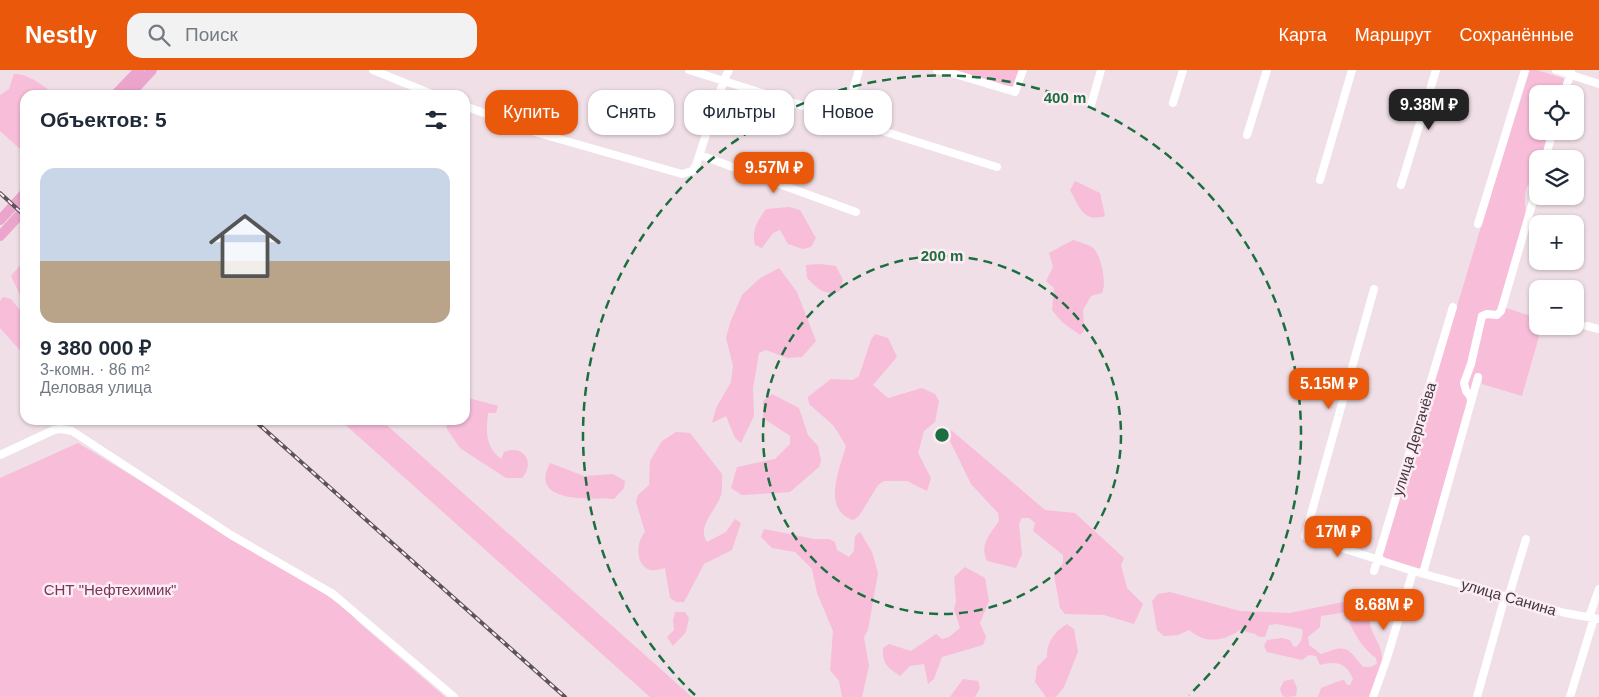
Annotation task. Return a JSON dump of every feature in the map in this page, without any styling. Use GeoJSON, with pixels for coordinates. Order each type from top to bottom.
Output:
{"type":"FeatureCollection","features":[{"type":"Feature","properties":{"kind":"main road"},"geometry":{"type":"LineString","coordinates":[[120,90],[139,70]]}},
{"type":"Feature","properties":{"kind":"main road"},"geometry":{"type":"LineString","coordinates":[[134,90],[152,70]]}},
{"type":"Feature","properties":{"kind":"main road"},"geometry":{"type":"LineString","coordinates":[[0,220],[20,198]]}},
{"type":"Feature","properties":{"kind":"main road"},"geometry":{"type":"LineString","coordinates":[[1,235],[20,214]]}},
{"type":"Feature","properties":{"kind":"street"},"geometry":{"type":"LineString","coordinates":[[373,70],[422,90]]}},
{"type":"Feature","properties":{"kind":"street"},"geometry":{"type":"LineString","coordinates":[[689,70],[804,107]]}},
{"type":"Feature","properties":{"kind":"street"},"geometry":{"type":"LineString","coordinates":[[470,108],[538,133],[677,174],[687,174],[692,171],[700,155],[724,80],[729,70]]}},
{"type":"Feature","properties":{"kind":"street"},"geometry":{"type":"LineString","coordinates":[[853,90],[859,70]]}},
{"type":"Feature","properties":{"kind":"street"},"geometry":{"type":"LineString","coordinates":[[936,70],[1016,92],[1023,70]]}},
{"type":"Feature","properties":{"kind":"street"},"geometry":{"type":"LineString","coordinates":[[1091,105],[1101,70]]}},
{"type":"Feature","properties":{"kind":"street"},"geometry":{"type":"LineString","coordinates":[[1173,103],[1183,70]]}},
{"type":"Feature","properties":{"kind":"street"},"geometry":{"type":"LineString","coordinates":[[1247,135],[1266,70]]}},
{"type":"Feature","properties":{"kind":"street"},"geometry":{"type":"LineString","coordinates":[[1320,180],[1352,70]]}},
{"type":"Feature","properties":{"kind":"street"},"geometry":{"type":"LineString","coordinates":[[1401,186],[1436,70]]}},
{"type":"Feature","properties":{"kind":"street"},"geometry":{"type":"LineString","coordinates":[[1478,224],[1526,70]]}},
{"type":"Feature","properties":{"kind":"street"},"geometry":{"type":"LineString","coordinates":[[1556,70],[1571,72],[1599,84]]}},
{"type":"Feature","properties":{"kind":"street"},"geometry":{"type":"LineString","coordinates":[[1567,85],[1571,72]]}},
{"type":"Feature","properties":{"kind":"street"},"geometry":{"type":"LineString","coordinates":[[892,135],[997,167]]}},
{"type":"Feature","properties":{"kind":"street"},"geometry":{"type":"LineString","coordinates":[[700,155],[856,212]]}},
{"type":"Feature","properties":{"kind":"street"},"geometry":{"type":"LineString","coordinates":[[1471,400],[1464,383],[1471,364],[1482,316],[1487,314],[1497,315],[1501,311],[1532,205]]}},
{"type":"Feature","properties":{"kind":"street","name":"улица Санина"},"geometry":{"type":"LineString","coordinates":[[1374,289],[1305,536],[1413,571],[1566,613],[1594,618]]}},
{"type":"Feature","properties":{"kind":"street","name":"улица Дергачёва"},"geometry":{"type":"LineString","coordinates":[[1374,571],[1453,307]]}},
{"type":"Feature","properties":{"kind":"street"},"geometry":{"type":"LineString","coordinates":[[1588,326],[1599,329]]}},
{"type":"Feature","properties":{"kind":"street"},"geometry":{"type":"LineString","coordinates":[[1423,573],[1478,377]]}},
{"type":"Feature","properties":{"kind":"street"},"geometry":{"type":"LineString","coordinates":[[0,455],[54,430],[61,429],[72,432],[231,536],[333,594],[454,697]]}},
{"type":"Feature","properties":{"kind":"street"},"geometry":{"type":"LineString","coordinates":[[1477,697],[1504,600],[1526,539]]}},
{"type":"Feature","properties":{"kind":"street"},"geometry":{"type":"LineString","coordinates":[[1373,697],[1388,658],[1413,571]]}},
{"type":"Feature","properties":{"kind":"street"},"geometry":{"type":"LineString","coordinates":[[1570,697],[1594,618],[1599,589]]}},
{"type":"Feature","properties":{"kind":"green space"},"geometry":{"type":"Polygon","coordinates":[[[950,70],[1020,70],[1015,86],[1008,87],[950,70]]]}},
{"type":"Feature","properties":{"kind":"green space"},"geometry":{"type":"Polygon","coordinates":[[[1530,70],[1537,70],[1565,79],[1563,85],[1529,85],[1529,140],[1546,140],[1544,150],[1529,150],[1529,185],[1527,186],[1525,198],[1526,218],[1500,306],[1529,315],[1529,335],[1539,335],[1522,396],[1482,384],[1482,377],[1476,376],[1422,569],[1388,560],[1382,555],[1530,70]]]}},
{"type":"Feature","properties":{"kind":"green space"},"geometry":{"type":"Polygon","coordinates":[[[14,74],[19,74],[41,84],[48,90],[20,90],[20,148],[0,131],[0,95],[9,89],[14,74]]]}},
{"type":"Feature","properties":{"kind":"green space"},"geometry":{"type":"Polygon","coordinates":[[[1075,181],[1100,193],[1105,216],[1092,217],[1083,212],[1070,190],[1075,181]]]}},
{"type":"Feature","properties":{"kind":"green space"},"geometry":{"type":"Polygon","coordinates":[[[789,207],[800,210],[816,238],[811,247],[803,249],[788,244],[780,230],[773,233],[762,248],[755,245],[755,230],[766,209],[789,207]]]}},
{"type":"Feature","properties":{"kind":"green space"},"geometry":{"type":"Polygon","coordinates":[[[1073,240],[1090,246],[1095,250],[1100,262],[1104,283],[1102,293],[1091,296],[1083,310],[1084,331],[1080,335],[1062,322],[1052,310],[1054,288],[1046,281],[1053,267],[1049,253],[1073,240]]]}},
{"type":"Feature","properties":{"kind":"green space"},"geometry":{"type":"Polygon","coordinates":[[[20,265],[20,295],[11,276],[20,265]]]}},
{"type":"Feature","properties":{"kind":"green space"},"geometry":{"type":"Polygon","coordinates":[[[806,265],[836,266],[843,280],[840,291],[835,293],[826,292],[818,288],[807,278],[806,265]]]}},
{"type":"Feature","properties":{"kind":"green space"},"geometry":{"type":"Polygon","coordinates":[[[779,268],[797,292],[816,341],[802,357],[787,358],[766,350],[759,353],[753,388],[754,416],[741,443],[735,438],[726,416],[712,423],[716,408],[731,382],[733,366],[726,338],[742,295],[759,279],[779,268]]]}},
{"type":"Feature","properties":{"kind":"green space"},"geometry":{"type":"Polygon","coordinates":[[[3,297],[11,299],[20,310],[20,350],[0,328],[0,301],[3,297]]]}},
{"type":"Feature","properties":{"kind":"green space"},"geometry":{"type":"Polygon","coordinates":[[[875,334],[888,338],[897,357],[873,385],[888,398],[922,388],[935,394],[939,401],[935,422],[924,431],[918,453],[931,478],[927,491],[907,481],[884,481],[878,485],[859,516],[853,520],[843,515],[835,498],[837,476],[846,446],[834,426],[809,404],[808,397],[831,379],[853,380],[859,376],[871,340],[875,334]]]}},
{"type":"Feature","properties":{"kind":"green space"},"geometry":{"type":"Polygon","coordinates":[[[772,394],[799,408],[808,435],[818,446],[821,461],[819,467],[790,492],[742,495],[731,488],[737,467],[775,459],[790,444],[790,436],[763,418],[763,401],[772,394]]]}},
{"type":"Feature","properties":{"kind":"green space"},"geometry":{"type":"Polygon","coordinates":[[[470,398],[498,406],[496,413],[488,413],[487,432],[489,444],[501,459],[504,452],[517,450],[522,452],[528,466],[526,472],[522,478],[506,478],[460,448],[446,425],[470,425],[470,398]]]}},
{"type":"Feature","properties":{"kind":"green space"},"geometry":{"type":"Polygon","coordinates":[[[346,425],[387,425],[692,697],[650,697],[346,425]]]}},
{"type":"Feature","properties":{"kind":"green space"},"geometry":{"type":"Polygon","coordinates":[[[951,430],[1045,510],[1075,513],[1124,558],[1121,565],[1127,588],[1143,604],[1134,624],[1104,615],[1065,614],[1060,608],[1054,575],[1063,563],[1063,555],[1033,531],[1035,523],[1029,518],[1021,518],[1019,525],[1022,554],[1016,568],[987,561],[984,550],[985,545],[989,535],[999,521],[998,513],[971,484],[948,437],[951,430]]]}},
{"type":"Feature","properties":{"kind":"green space"},"geometry":{"type":"Polygon","coordinates":[[[676,432],[690,433],[722,474],[721,495],[705,525],[704,536],[707,542],[726,532],[735,519],[741,523],[732,550],[704,564],[684,602],[676,602],[670,598],[665,568],[650,570],[642,563],[638,553],[640,541],[645,532],[636,502],[638,495],[649,485],[650,461],[662,441],[676,432]]]}},
{"type":"Feature","properties":{"kind":"green space","name":"СНТ \"Нефтехимик\""},"geometry":{"type":"Polygon","coordinates":[[[78,443],[307,580],[350,610],[356,620],[445,697],[0,697],[0,478],[78,443]]]}},
{"type":"Feature","properties":{"kind":"green space"},"geometry":{"type":"Polygon","coordinates":[[[550,463],[584,476],[613,474],[625,481],[624,488],[614,499],[565,496],[547,486],[545,476],[550,463]]]}},
{"type":"Feature","properties":{"kind":"green space"},"geometry":{"type":"Polygon","coordinates":[[[764,529],[814,539],[829,539],[835,542],[837,550],[849,557],[854,551],[855,536],[860,532],[872,552],[878,573],[868,630],[864,637],[869,666],[862,697],[842,697],[839,681],[830,670],[833,631],[817,593],[812,569],[795,552],[772,548],[761,537],[764,529]]]}},
{"type":"Feature","properties":{"kind":"green space"},"geometry":{"type":"Polygon","coordinates":[[[965,567],[985,578],[989,601],[980,623],[986,637],[983,645],[942,657],[934,679],[928,684],[924,664],[910,666],[900,676],[885,662],[883,648],[889,644],[911,651],[936,634],[942,639],[949,637],[960,628],[954,609],[956,601],[954,577],[965,567]]]}},
{"type":"Feature","properties":{"kind":"green space"},"geometry":{"type":"Polygon","coordinates":[[[1170,592],[1240,611],[1290,613],[1353,600],[1353,606],[1347,612],[1321,616],[1320,627],[1308,637],[1309,645],[1321,654],[1341,648],[1346,649],[1350,651],[1363,667],[1377,664],[1376,658],[1357,637],[1349,622],[1363,599],[1405,593],[1398,604],[1377,608],[1370,616],[1370,626],[1381,651],[1382,661],[1380,672],[1370,697],[1318,697],[1321,688],[1335,682],[1344,680],[1347,685],[1350,685],[1353,679],[1344,666],[1336,663],[1320,665],[1316,656],[1309,655],[1302,660],[1267,652],[1264,646],[1267,640],[1282,638],[1290,640],[1293,646],[1296,647],[1302,639],[1302,629],[1277,624],[1269,625],[1265,637],[1259,637],[1240,630],[1227,637],[1214,640],[1202,638],[1189,630],[1178,635],[1164,636],[1157,630],[1152,601],[1158,594],[1170,592]]]}},
{"type":"Feature","properties":{"kind":"green space"},"geometry":{"type":"Polygon","coordinates":[[[675,612],[685,612],[689,618],[686,632],[673,646],[667,637],[674,630],[673,620],[675,612]]]}},
{"type":"Feature","properties":{"kind":"green space"},"geometry":{"type":"Polygon","coordinates":[[[1067,624],[1074,629],[1078,652],[1064,687],[1056,697],[1046,697],[1035,682],[1037,667],[1047,657],[1048,647],[1052,638],[1067,624]]]}},
{"type":"Feature","properties":{"kind":"green space"},"geometry":{"type":"Polygon","coordinates":[[[963,679],[978,681],[980,688],[975,697],[950,697],[963,679]]]}},
{"type":"Feature","properties":{"kind":"green space"},"geometry":{"type":"Polygon","coordinates":[[[1293,679],[1297,688],[1296,696],[1285,697],[1280,689],[1284,681],[1293,679]]]}},
{"type":"Feature","properties":{"kind":"railway"},"geometry":{"type":"LineString","coordinates":[[0,193],[20,211]]}},
{"type":"Feature","properties":{"kind":"railway"},"geometry":{"type":"LineString","coordinates":[[260,425],[565,697]]}}]}
